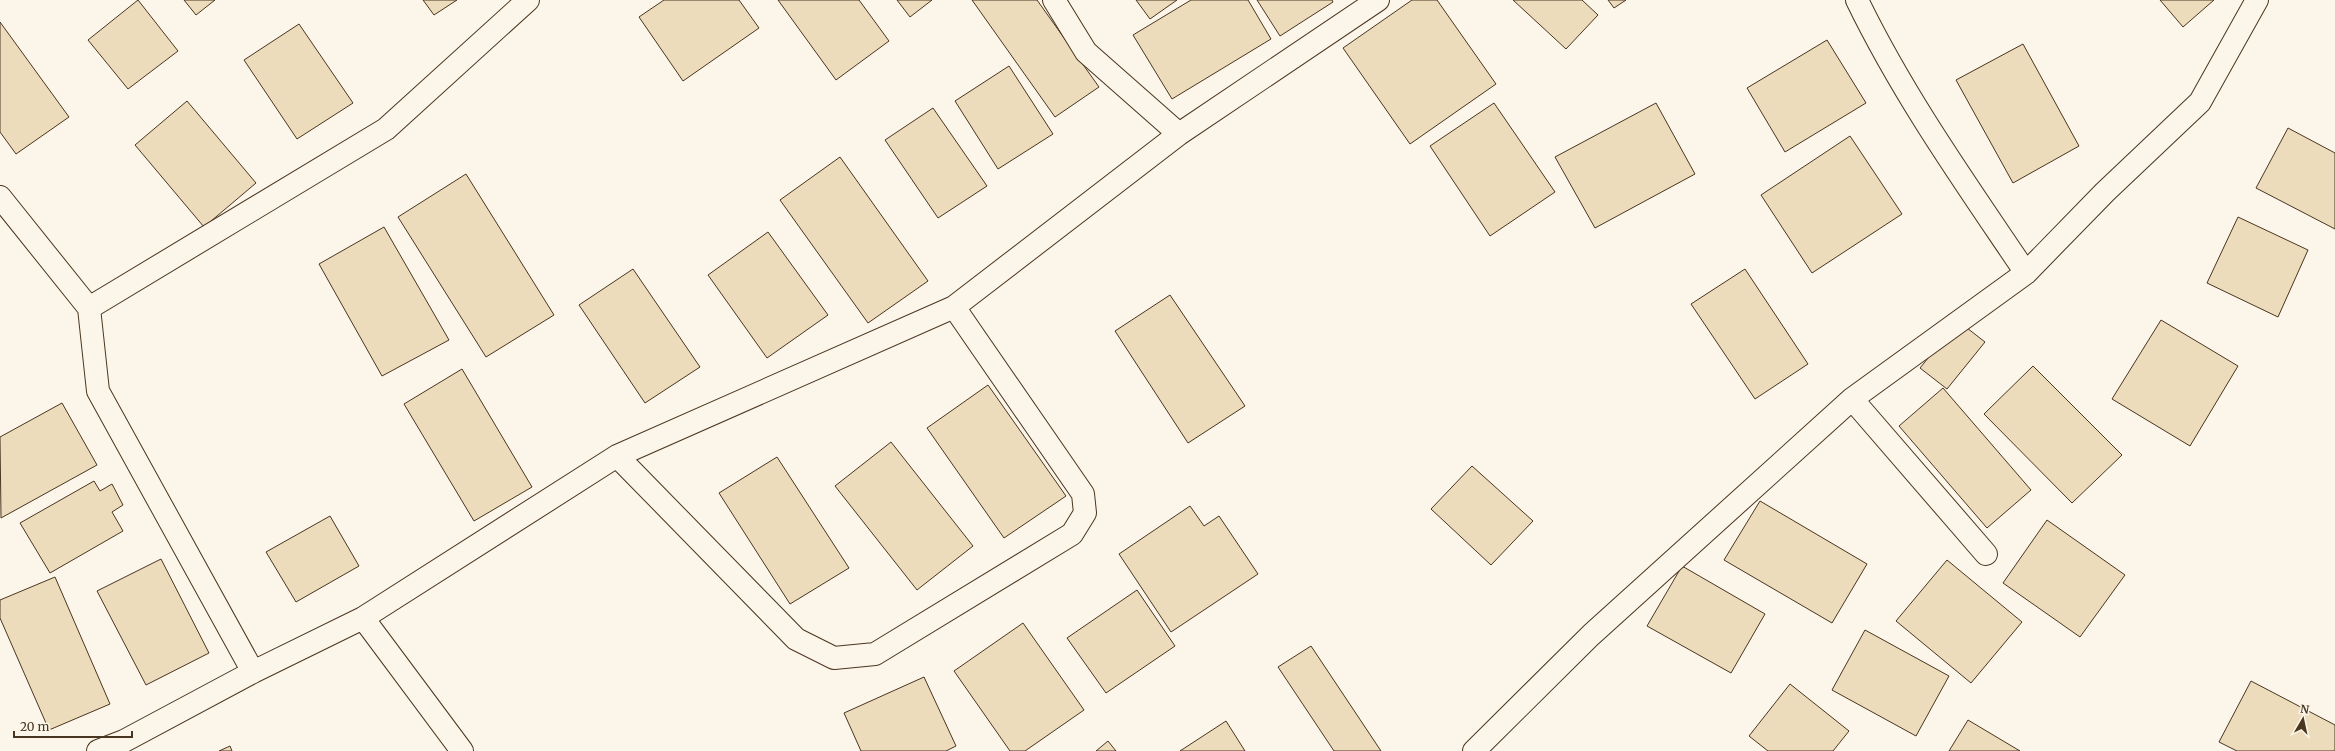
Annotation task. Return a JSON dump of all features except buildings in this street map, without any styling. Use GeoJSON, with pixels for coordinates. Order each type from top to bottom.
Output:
{"type":"FeatureCollection","features":[{"type":"Feature","properties":{"kind":"street"},"geometry":{"type":"LineString","coordinates":[[89,308],[386,129],[528,0]]}},
{"type":"Feature","properties":{"kind":"street"},"geometry":{"type":"LineString","coordinates":[[1054,0],[1086,52],[1179,134]]}},
{"type":"Feature","properties":{"kind":"street"},"geometry":{"type":"LineString","coordinates":[[98,751],[126,746],[253,672],[363,618],[617,456],[954,307],[1179,134],[1378,0]]}},
{"type":"Feature","properties":{"kind":"street"},"geometry":{"type":"LineString","coordinates":[[1857,0],[1878,44],[1930,131],[2026,274]]}},
{"type":"Feature","properties":{"kind":"street"},"geometry":{"type":"LineString","coordinates":[[1474,751],[1591,635],[1852,399],[2026,274],[2105,192],[2200,102],[2258,0]]}},
{"type":"Feature","properties":{"kind":"street"},"geometry":{"type":"LineString","coordinates":[[2,204],[89,308],[98,391],[253,672]]}},
{"type":"Feature","properties":{"kind":"street"},"geometry":{"type":"LineString","coordinates":[[617,456],[796,639],[834,658],[875,654],[1072,534],[1085,513],[1083,494],[954,307]]}},
{"type":"Feature","properties":{"kind":"street"},"geometry":{"type":"LineString","coordinates":[[1852,399],[1986,554]]}},
{"type":"Feature","properties":{"kind":"street"},"geometry":{"type":"LineString","coordinates":[[363,618],[462,751]]}}]}
